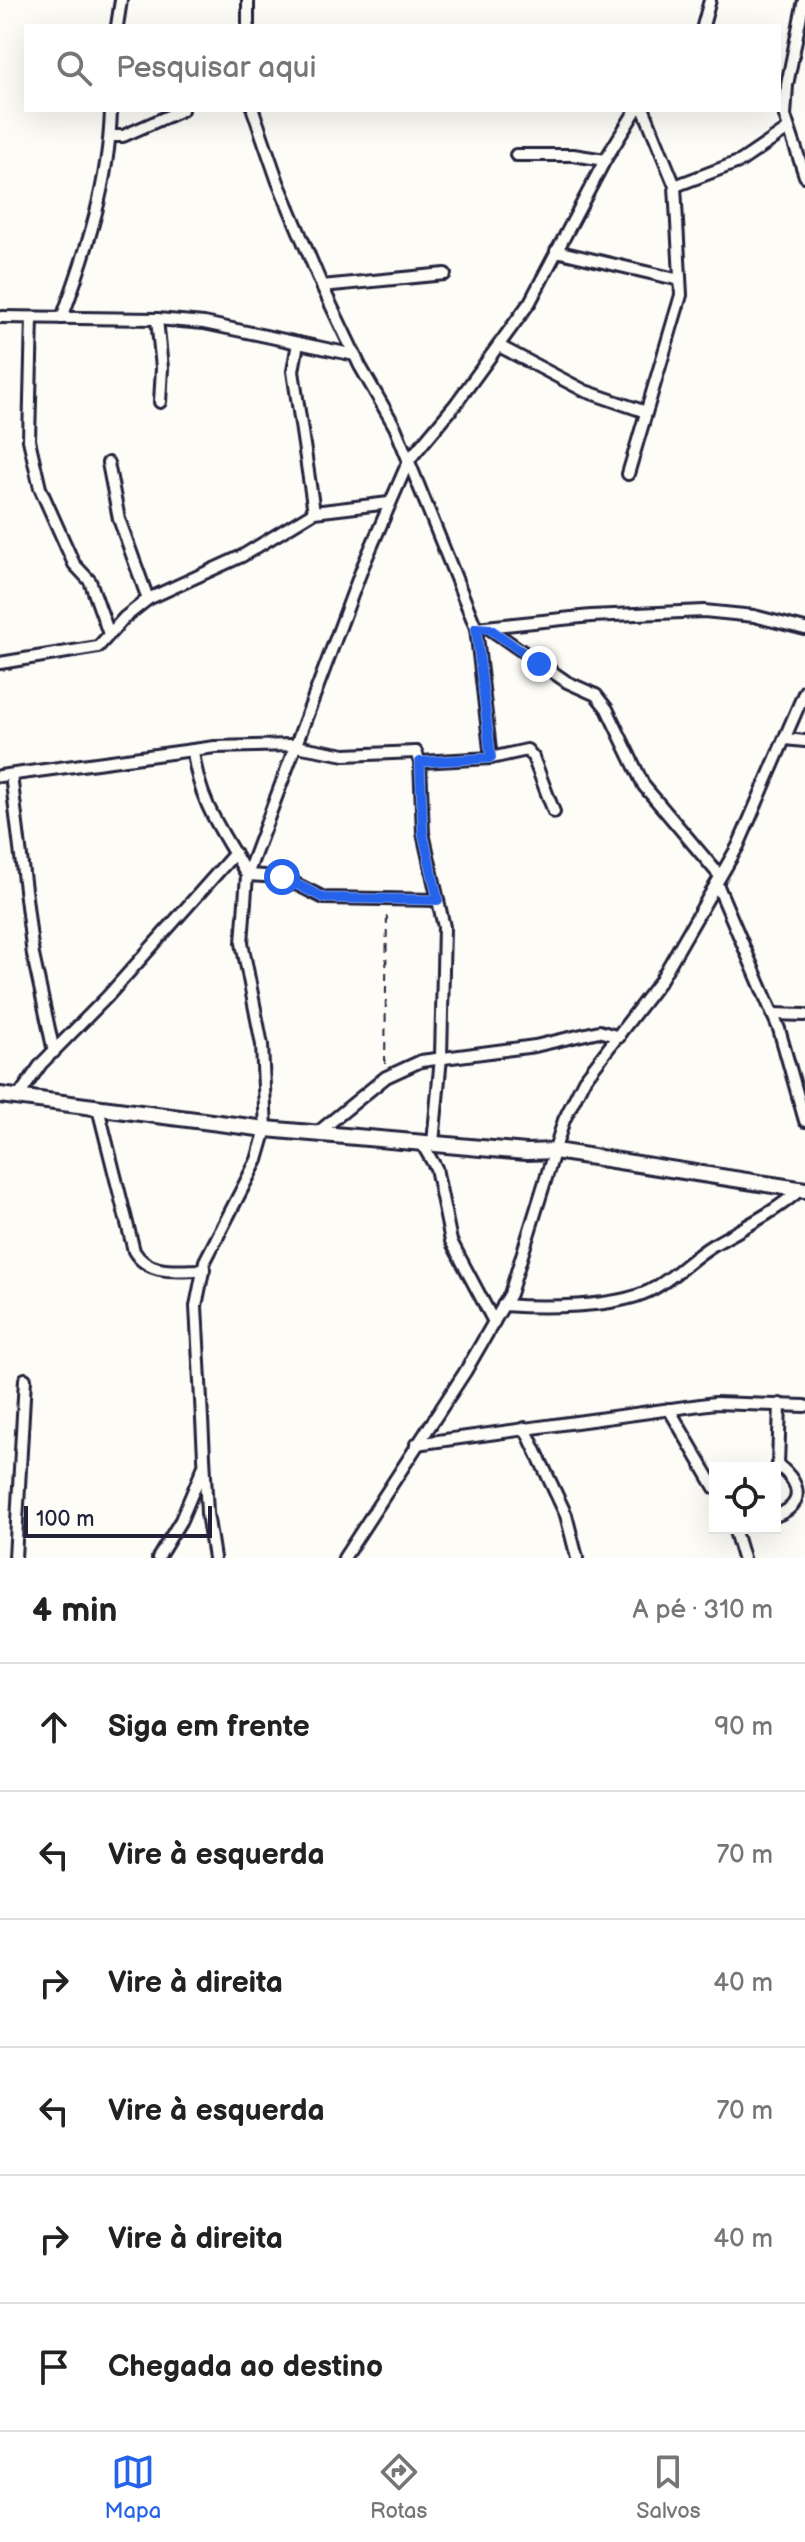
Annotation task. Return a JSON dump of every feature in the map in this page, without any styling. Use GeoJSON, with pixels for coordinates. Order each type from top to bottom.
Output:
{"type":"FeatureCollection","features":[{"type":"Feature","properties":{"kind":"street"},"geometry":{"type":"LineString","coordinates":[[117,24],[121,0]]}},
{"type":"Feature","properties":{"kind":"street"},"geometry":{"type":"LineString","coordinates":[[248,0],[248,24]]}},
{"type":"Feature","properties":{"kind":"street"},"geometry":{"type":"LineString","coordinates":[[704,24],[710,0]]}},
{"type":"Feature","properties":{"kind":"street"},"geometry":{"type":"LineString","coordinates":[[804,0],[787,85],[788,129],[805,176]]}},
{"type":"Feature","properties":{"kind":"street"},"geometry":{"type":"LineString","coordinates":[[62,318],[94,222],[110,136],[111,112]]}},
{"type":"Feature","properties":{"kind":"street"},"geometry":{"type":"LineString","coordinates":[[110,136],[123,136],[177,112]]}},
{"type":"Feature","properties":{"kind":"street"},"geometry":{"type":"LineString","coordinates":[[254,112],[278,182],[322,286],[409,460],[476,628],[491,758]]}},
{"type":"Feature","properties":{"kind":"street"},"geometry":{"type":"LineString","coordinates":[[214,1558],[204,1466],[196,1306],[204,1270],[228,1212],[257,1160],[266,1129],[262,1045],[242,943],[247,875],[389,503],[409,460],[530,302],[605,160],[635,112]]}},
{"type":"Feature","properties":{"kind":"street"},"geometry":{"type":"LineString","coordinates":[[628,474],[681,295],[675,186],[645,112]]}},
{"type":"Feature","properties":{"kind":"street"},"geometry":{"type":"LineString","coordinates":[[675,186],[741,161],[788,129]]}},
{"type":"Feature","properties":{"kind":"street"},"geometry":{"type":"LineString","coordinates":[[516,155],[573,155],[605,160]]}},
{"type":"Feature","properties":{"kind":"street"},"geometry":{"type":"LineString","coordinates":[[556,251],[680,280]]}},
{"type":"Feature","properties":{"kind":"street"},"geometry":{"type":"LineString","coordinates":[[322,286],[445,274]]}},
{"type":"Feature","properties":{"kind":"street"},"geometry":{"type":"LineString","coordinates":[[0,317],[157,319],[204,323],[355,355]]}},
{"type":"Feature","properties":{"kind":"street"},"geometry":{"type":"LineString","coordinates":[[32,318],[29,440],[40,488],[74,564],[90,581],[109,634]]}},
{"type":"Feature","properties":{"kind":"street"},"geometry":{"type":"LineString","coordinates":[[157,319],[162,368],[160,402]]}},
{"type":"Feature","properties":{"kind":"street"},"geometry":{"type":"LineString","coordinates":[[298,343],[293,371],[314,512]]}},
{"type":"Feature","properties":{"kind":"street"},"geometry":{"type":"LineString","coordinates":[[499,346],[585,391],[646,412]]}},
{"type":"Feature","properties":{"kind":"street"},"geometry":{"type":"LineString","coordinates":[[108,463],[119,519],[148,599]]}},
{"type":"Feature","properties":{"kind":"street"},"geometry":{"type":"LineString","coordinates":[[0,663],[98,647],[148,599],[242,556],[314,512],[389,503]]}},
{"type":"Feature","properties":{"kind":"street"},"geometry":{"type":"LineString","coordinates":[[476,628],[490,629],[591,616],[704,611],[754,616],[805,629]]}},
{"type":"Feature","properties":{"kind":"street"},"geometry":{"type":"LineString","coordinates":[[490,629],[548,670],[596,695],[607,709],[644,786],[718,880],[772,1014],[805,1121]]}},
{"type":"Feature","properties":{"kind":"street"},"geometry":{"type":"LineString","coordinates":[[344,1558],[494,1322],[503,1305],[564,1120],[584,1080],[660,981],[738,846],[805,691]]}},
{"type":"Feature","properties":{"kind":"street"},"geometry":{"type":"LineString","coordinates":[[785,739],[805,741]]}},
{"type":"Feature","properties":{"kind":"street"},"geometry":{"type":"LineString","coordinates":[[54,1052],[33,955],[6,775],[193,751],[297,745],[345,755],[416,752],[420,762],[423,833],[444,927],[441,1057],[434,1143],[436,1168],[451,1241],[494,1322]]}},
{"type":"Feature","properties":{"kind":"street"},"geometry":{"type":"LineString","coordinates":[[420,762],[491,758],[527,750],[533,757],[554,812]]}},
{"type":"Feature","properties":{"kind":"street"},"geometry":{"type":"LineString","coordinates":[[193,751],[197,784],[212,819],[247,875]]}},
{"type":"Feature","properties":{"kind":"street"},"geometry":{"type":"LineString","coordinates":[[18,1097],[54,1052],[235,853]]}},
{"type":"Feature","properties":{"kind":"street"},"geometry":{"type":"LineString","coordinates":[[247,875],[282,877],[324,898],[438,900]]}},
{"type":"Feature","properties":{"kind":"street"},"geometry":{"type":"LineString","coordinates":[[772,1014],[805,1015]]}},
{"type":"Feature","properties":{"kind":"street"},"geometry":{"type":"LineString","coordinates":[[316,1134],[386,1077],[441,1057],[535,1046],[599,1031],[619,1037]]}},
{"type":"Feature","properties":{"kind":"street"},"geometry":{"type":"LineString","coordinates":[[0,1095],[266,1129],[526,1152],[555,1151],[803,1190]]}},
{"type":"Feature","properties":{"kind":"street"},"geometry":{"type":"LineString","coordinates":[[98,1108],[134,1251],[142,1264],[158,1270],[204,1270]]}},
{"type":"Feature","properties":{"kind":"street"},"geometry":{"type":"LineString","coordinates":[[434,1143],[436,1168]]}},
{"type":"Feature","properties":{"kind":"street"},"geometry":{"type":"LineString","coordinates":[[503,1305],[578,1303],[646,1293],[692,1257],[776,1211],[803,1190]]}},
{"type":"Feature","properties":{"kind":"street"},"geometry":{"type":"LineString","coordinates":[[15,1558],[25,1379]]}},
{"type":"Feature","properties":{"kind":"street"},"geometry":{"type":"LineString","coordinates":[[416,1444],[715,1403],[805,1406]]}},
{"type":"Feature","properties":{"kind":"street"},"geometry":{"type":"LineString","coordinates":[[778,1462],[780,1404]]}},
{"type":"Feature","properties":{"kind":"street"},"geometry":{"type":"LineString","coordinates":[[669,1409],[709,1478]]}},
{"type":"Feature","properties":{"kind":"street"},"geometry":{"type":"LineString","coordinates":[[525,1428],[566,1515],[577,1558]]}},
{"type":"Feature","properties":{"kind":"street"},"geometry":{"type":"LineString","coordinates":[[158,1558],[181,1520],[204,1466]]}},
{"type":"Feature","properties":{"kind":"street"},"geometry":{"type":"LineString","coordinates":[[781,1468],[798,1483],[801,1492],[798,1503],[789,1512],[781,1514]]}},
{"type":"Feature","properties":{"kind":"street"},"geometry":{"type":"LineString","coordinates":[[737,1534],[743,1558]]}},
{"type":"Feature","properties":{"kind":"path"},"geometry":{"type":"LineString","coordinates":[[386,1077],[382,1031],[387,901]]}},
{"type":"Feature","properties":{"kind":"route"},"geometry":{"type":"LineString","coordinates":[[282,877],[304,885],[324,898],[438,900],[423,833],[420,762],[491,758],[476,628],[490,629],[539,664]]}}]}
